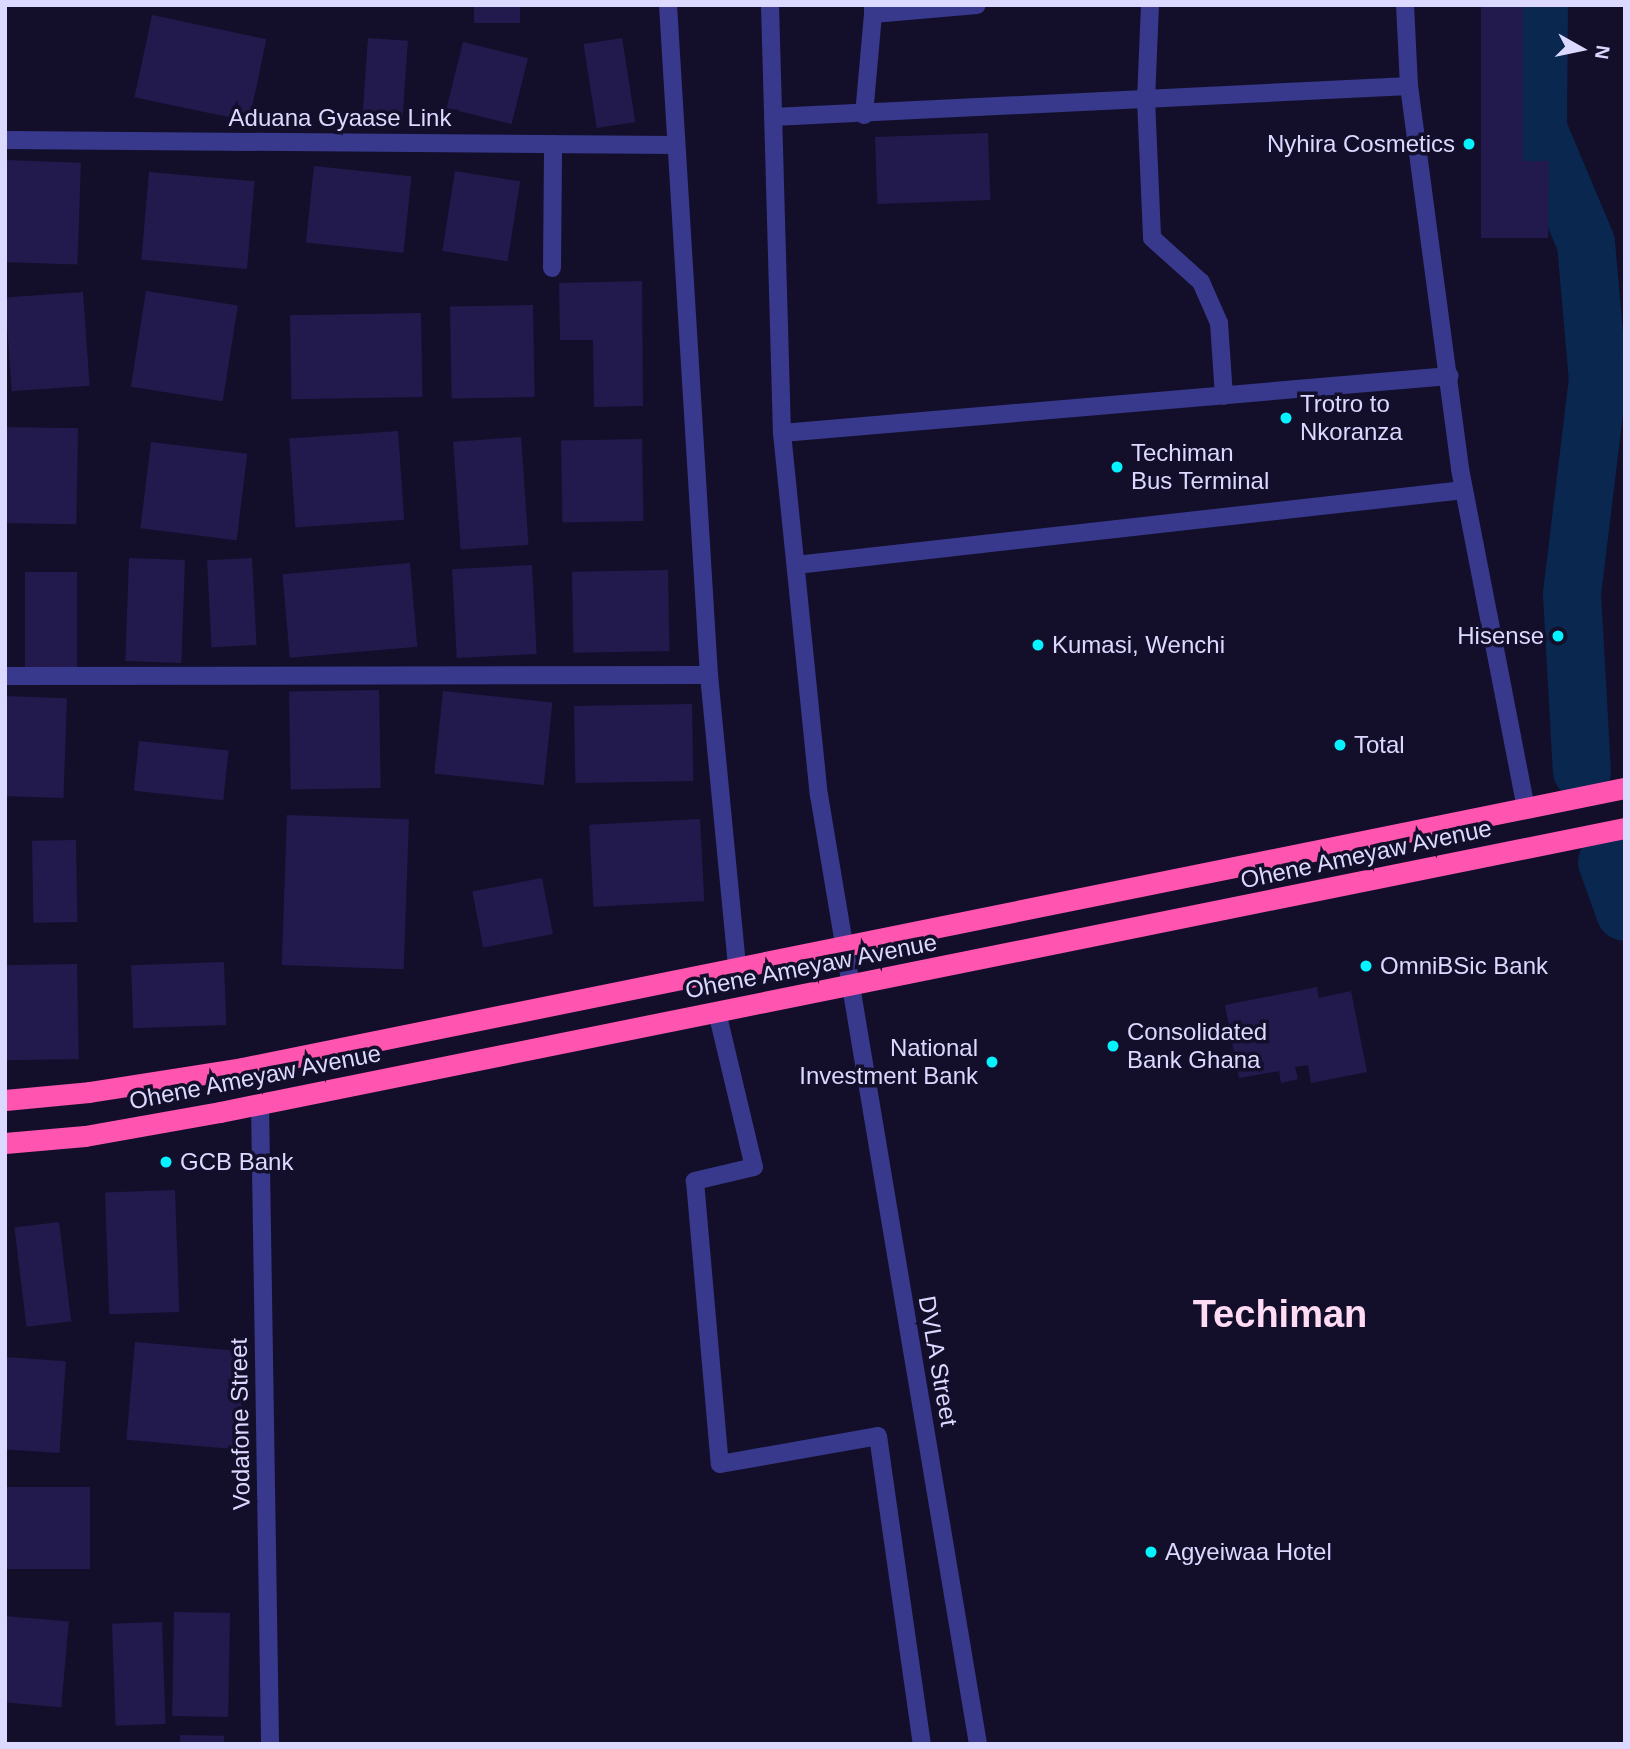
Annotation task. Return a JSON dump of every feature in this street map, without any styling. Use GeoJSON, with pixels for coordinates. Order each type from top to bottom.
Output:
{"type":"FeatureCollection","features":[{"type":"Feature","properties":{"kind":"highway","name":"Ohene Ameyaw Avenue"},"geometry":{"type":"LineString","coordinates":[[5,1100],[89,1092],[242,1068],[843,949],[1625,788]]}},
{"type":"Feature","properties":{"kind":"highway","name":"Ohene Ameyaw Avenue"},"geometry":{"type":"LineString","coordinates":[[5,1143],[85,1136],[260,1104],[1625,828]]}},
{"type":"Feature","properties":{"kind":"highway"},"geometry":{"type":"LineString","coordinates":[[1413,831],[1418,870]]}},
{"type":"Feature","properties":{"kind":"highway"},"geometry":{"type":"LineString","coordinates":[[1249,865],[1253,904]]}},
{"type":"Feature","properties":{"kind":"street"},"geometry":{"type":"LineString","coordinates":[[668,5],[674,145],[709,676],[737,968]]}},
{"type":"Feature","properties":{"kind":"street","name":"DVLA Street"},"geometry":{"type":"LineString","coordinates":[[770,5],[782,433],[819,795],[978,1744]]}},
{"type":"Feature","properties":{"kind":"street"},"geometry":{"type":"LineString","coordinates":[[864,115],[873,9],[978,5]]}},
{"type":"Feature","properties":{"kind":"street"},"geometry":{"type":"LineString","coordinates":[[1150,5],[1146,99],[1152,238],[1201,282],[1219,323],[1224,396]]}},
{"type":"Feature","properties":{"kind":"street"},"geometry":{"type":"LineString","coordinates":[[1405,5],[1409,86],[1464,490],[1526,808]]}},
{"type":"Feature","properties":{"kind":"street"},"geometry":{"type":"LineString","coordinates":[[773,117],[864,115],[1409,86]]}},
{"type":"Feature","properties":{"kind":"street","name":"Aduana Gyaase Link"},"geometry":{"type":"LineString","coordinates":[[5,140],[674,145]]}},
{"type":"Feature","properties":{"kind":"street"},"geometry":{"type":"LineString","coordinates":[[552,268],[553,144]]}},
{"type":"Feature","properties":{"kind":"street"},"geometry":{"type":"LineString","coordinates":[[782,433],[1450,376]]}},
{"type":"Feature","properties":{"kind":"street"},"geometry":{"type":"LineString","coordinates":[[796,565],[1464,490]]}},
{"type":"Feature","properties":{"kind":"street"},"geometry":{"type":"LineString","coordinates":[[5,676],[709,676]]}},
{"type":"Feature","properties":{"kind":"street"},"geometry":{"type":"LineString","coordinates":[[717,1012],[754,1167],[695,1181],[720,1464],[878,1436],[922,1744]]}},
{"type":"Feature","properties":{"kind":"street","name":"Vodafone Street"},"geometry":{"type":"LineString","coordinates":[[260,1104],[270,1744]]}},
{"type":"Feature","properties":{"kind":"building"},"geometry":{"type":"Polygon","coordinates":[[[474,5],[520,5],[520,23],[474,23],[474,5]]]}},
{"type":"Feature","properties":{"kind":"building"},"geometry":{"type":"Polygon","coordinates":[[[1481,5],[1523,5],[1523,161],[1549,161],[1548,238],[1481,238],[1481,5]]]}},
{"type":"Feature","properties":{"kind":"building"},"geometry":{"type":"Polygon","coordinates":[[[152,15],[266,39],[249,121],[135,97],[152,15]]]}},
{"type":"Feature","properties":{"kind":"building"},"geometry":{"type":"Polygon","coordinates":[[[368,38],[408,41],[402,119],[363,116],[368,38]]]}},
{"type":"Feature","properties":{"kind":"building"},"geometry":{"type":"Polygon","coordinates":[[[622,38],[635,122],[597,128],[583,44],[622,38]]]}},
{"type":"Feature","properties":{"kind":"building"},"geometry":{"type":"Polygon","coordinates":[[[463,42],[528,58],[512,124],[447,108],[463,42]]]}},
{"type":"Feature","properties":{"kind":"building"},"geometry":{"type":"Polygon","coordinates":[[[988,133],[990,200],[877,204],[875,137],[988,133]]]}},
{"type":"Feature","properties":{"kind":"building"},"geometry":{"type":"Polygon","coordinates":[[[5,160],[81,163],[77,265],[5,262],[5,160]]]}},
{"type":"Feature","properties":{"kind":"building"},"geometry":{"type":"Polygon","coordinates":[[[314,166],[411,176],[403,253],[306,243],[314,166]]]}},
{"type":"Feature","properties":{"kind":"building"},"geometry":{"type":"Polygon","coordinates":[[[455,171],[520,181],[508,261],[442,251],[455,171]]]}},
{"type":"Feature","properties":{"kind":"building"},"geometry":{"type":"Polygon","coordinates":[[[149,172],[255,181],[247,269],[141,260],[149,172]]]}},
{"type":"Feature","properties":{"kind":"building"},"geometry":{"type":"Polygon","coordinates":[[[642,281],[643,406],[594,407],[593,340],[560,340],[559,283],[642,281]]]}},
{"type":"Feature","properties":{"kind":"building"},"geometry":{"type":"Polygon","coordinates":[[[146,291],[238,306],[223,401],[131,387],[146,291]]]}},
{"type":"Feature","properties":{"kind":"building"},"geometry":{"type":"Polygon","coordinates":[[[83,292],[90,386],[12,391],[5,297],[83,292]]]}},
{"type":"Feature","properties":{"kind":"building"},"geometry":{"type":"Polygon","coordinates":[[[533,305],[535,397],[452,398],[450,306],[533,305]]]}},
{"type":"Feature","properties":{"kind":"building"},"geometry":{"type":"Polygon","coordinates":[[[421,313],[422,397],[291,399],[290,315],[421,313]]]}},
{"type":"Feature","properties":{"kind":"building"},"geometry":{"type":"Polygon","coordinates":[[[5,427],[78,428],[76,524],[5,523],[5,427]]]}},
{"type":"Feature","properties":{"kind":"building"},"geometry":{"type":"Polygon","coordinates":[[[398,431],[404,520],[295,527],[289,439],[398,431]]]}},
{"type":"Feature","properties":{"kind":"building"},"geometry":{"type":"Polygon","coordinates":[[[521,437],[529,545],[461,549],[453,442],[521,437]]]}},
{"type":"Feature","properties":{"kind":"building"},"geometry":{"type":"Polygon","coordinates":[[[642,439],[643,521],[562,522],[561,440],[642,439]]]}},
{"type":"Feature","properties":{"kind":"building"},"geometry":{"type":"Polygon","coordinates":[[[151,442],[247,454],[237,540],[140,528],[151,442]]]}},
{"type":"Feature","properties":{"kind":"building"},"geometry":{"type":"Polygon","coordinates":[[[129,558],[185,560],[181,663],[125,661],[129,558]]]}},
{"type":"Feature","properties":{"kind":"building"},"geometry":{"type":"Polygon","coordinates":[[[252,558],[257,645],[212,647],[207,560],[252,558]]]}},
{"type":"Feature","properties":{"kind":"building"},"geometry":{"type":"Polygon","coordinates":[[[410,563],[417,647],[290,658],[282,574],[410,563]]]}},
{"type":"Feature","properties":{"kind":"building"},"geometry":{"type":"Polygon","coordinates":[[[532,565],[537,654],[457,658],[452,569],[532,565]]]}},
{"type":"Feature","properties":{"kind":"building"},"geometry":{"type":"Polygon","coordinates":[[[668,570],[669,651],[573,653],[572,572],[668,570]]]}},
{"type":"Feature","properties":{"kind":"building"},"geometry":{"type":"Polygon","coordinates":[[[25,572],[77,572],[77,670],[25,670],[25,572]]]}},
{"type":"Feature","properties":{"kind":"building"},"geometry":{"type":"Polygon","coordinates":[[[379,690],[381,788],[291,790],[289,692],[379,690]]]}},
{"type":"Feature","properties":{"kind":"building"},"geometry":{"type":"Polygon","coordinates":[[[443,691],[552,702],[544,785],[434,774],[443,691]]]}},
{"type":"Feature","properties":{"kind":"building"},"geometry":{"type":"Polygon","coordinates":[[[5,696],[67,698],[63,798],[5,796],[5,696]]]}},
{"type":"Feature","properties":{"kind":"building"},"geometry":{"type":"Polygon","coordinates":[[[692,704],[693,781],[575,783],[574,706],[692,704]]]}},
{"type":"Feature","properties":{"kind":"building"},"geometry":{"type":"Polygon","coordinates":[[[139,741],[229,750],[223,800],[134,791],[139,741]]]}},
{"type":"Feature","properties":{"kind":"building"},"geometry":{"type":"Polygon","coordinates":[[[287,815],[409,819],[404,969],[282,965],[287,815]]]}},
{"type":"Feature","properties":{"kind":"building"},"geometry":{"type":"Polygon","coordinates":[[[700,819],[704,901],[593,907],[589,825],[700,819]]]}},
{"type":"Feature","properties":{"kind":"building"},"geometry":{"type":"Polygon","coordinates":[[[76,840],[77,922],[33,923],[32,841],[76,840]]]}},
{"type":"Feature","properties":{"kind":"building"},"geometry":{"type":"Polygon","coordinates":[[[542,878],[553,934],[483,948],[472,892],[542,878]]]}},
{"type":"Feature","properties":{"kind":"building"},"geometry":{"type":"Polygon","coordinates":[[[224,962],[226,1025],[133,1028],[131,965],[224,962]]]}},
{"type":"Feature","properties":{"kind":"building"},"geometry":{"type":"Polygon","coordinates":[[[77,964],[79,1059],[7,1060],[5,965],[77,964]]]}},
{"type":"Feature","properties":{"kind":"building"},"geometry":{"type":"Polygon","coordinates":[[[1317,987],[1319,998],[1351,991],[1367,1072],[1311,1083],[1308,1065],[1295,1067],[1298,1079],[1281,1083],[1279,1071],[1239,1078],[1225,1005],[1317,987]]]}},
{"type":"Feature","properties":{"kind":"building"},"geometry":{"type":"Polygon","coordinates":[[[175,1190],[179,1312],[109,1314],[105,1192],[175,1190]]]}},
{"type":"Feature","properties":{"kind":"building"},"geometry":{"type":"Polygon","coordinates":[[[59,1222],[71,1321],[27,1327],[14,1227],[59,1222]]]}},
{"type":"Feature","properties":{"kind":"building"},"geometry":{"type":"Polygon","coordinates":[[[135,1342],[248,1352],[239,1449],[126,1440],[135,1342]]]}},
{"type":"Feature","properties":{"kind":"building"},"geometry":{"type":"Polygon","coordinates":[[[5,1357],[66,1361],[59,1453],[5,1449],[5,1357]]]}},
{"type":"Feature","properties":{"kind":"building"},"geometry":{"type":"Polygon","coordinates":[[[5,1487],[90,1487],[90,1569],[5,1569],[5,1487]]]}},
{"type":"Feature","properties":{"kind":"building"},"geometry":{"type":"Polygon","coordinates":[[[174,1612],[230,1613],[228,1717],[172,1716],[174,1612]]]}},
{"type":"Feature","properties":{"kind":"building"},"geometry":{"type":"Polygon","coordinates":[[[5,1616],[69,1622],[61,1707],[5,1702],[5,1616]]]}},
{"type":"Feature","properties":{"kind":"building"},"geometry":{"type":"Polygon","coordinates":[[[162,1622],[166,1724],[116,1726],[112,1624],[162,1622]]]}},
{"type":"Feature","properties":{"kind":"building"},"geometry":{"type":"Polygon","coordinates":[[[180,1735],[224,1736],[224,1744],[180,1744],[180,1735]]]}},
{"type":"Feature","properties":{"kind":"waterway"},"geometry":{"type":"LineString","coordinates":[[1539,5],[1538,129],[1586,243],[1598,379],[1572,594],[1582,771]]}},
{"type":"Feature","properties":{"kind":"waterway"},"geometry":{"type":"LineString","coordinates":[[1607,862],[1625,912]]}},
{"type":"Feature","properties":{"kind":"place","name":"Nyhira Cosmetics"},"geometry":{"type":"Point","coordinates":[1469,144]}},
{"type":"Feature","properties":{"kind":"place","name":"Trotro to Nkoranza"},"geometry":{"type":"Point","coordinates":[1286,418]}},
{"type":"Feature","properties":{"kind":"place","name":"Techiman Bus Terminal"},"geometry":{"type":"Point","coordinates":[1117,467]}},
{"type":"Feature","properties":{"kind":"place","name":"Hisense"},"geometry":{"type":"Point","coordinates":[1558,636]}},
{"type":"Feature","properties":{"kind":"place","name":"Kumasi, Wenchi"},"geometry":{"type":"Point","coordinates":[1038,645]}},
{"type":"Feature","properties":{"kind":"place","name":"Total"},"geometry":{"type":"Point","coordinates":[1340,745]}},
{"type":"Feature","properties":{"kind":"place","name":"OmniBSic Bank"},"geometry":{"type":"Point","coordinates":[1366,966]}},
{"type":"Feature","properties":{"kind":"place","name":"Consolidated Bank Ghana"},"geometry":{"type":"Point","coordinates":[1113,1046]}},
{"type":"Feature","properties":{"kind":"place","name":"National Investment Bank"},"geometry":{"type":"Point","coordinates":[992,1062]}},
{"type":"Feature","properties":{"kind":"place","name":"GCB Bank"},"geometry":{"type":"Point","coordinates":[166,1162]}},
{"type":"Feature","properties":{"kind":"place","name":"Agyeiwaa Hotel"},"geometry":{"type":"Point","coordinates":[1151,1552]}},
{"type":"Feature","properties":{"kind":"district","name":"Techiman"},"geometry":{"type":"Point","coordinates":[1280,1315]}}]}
